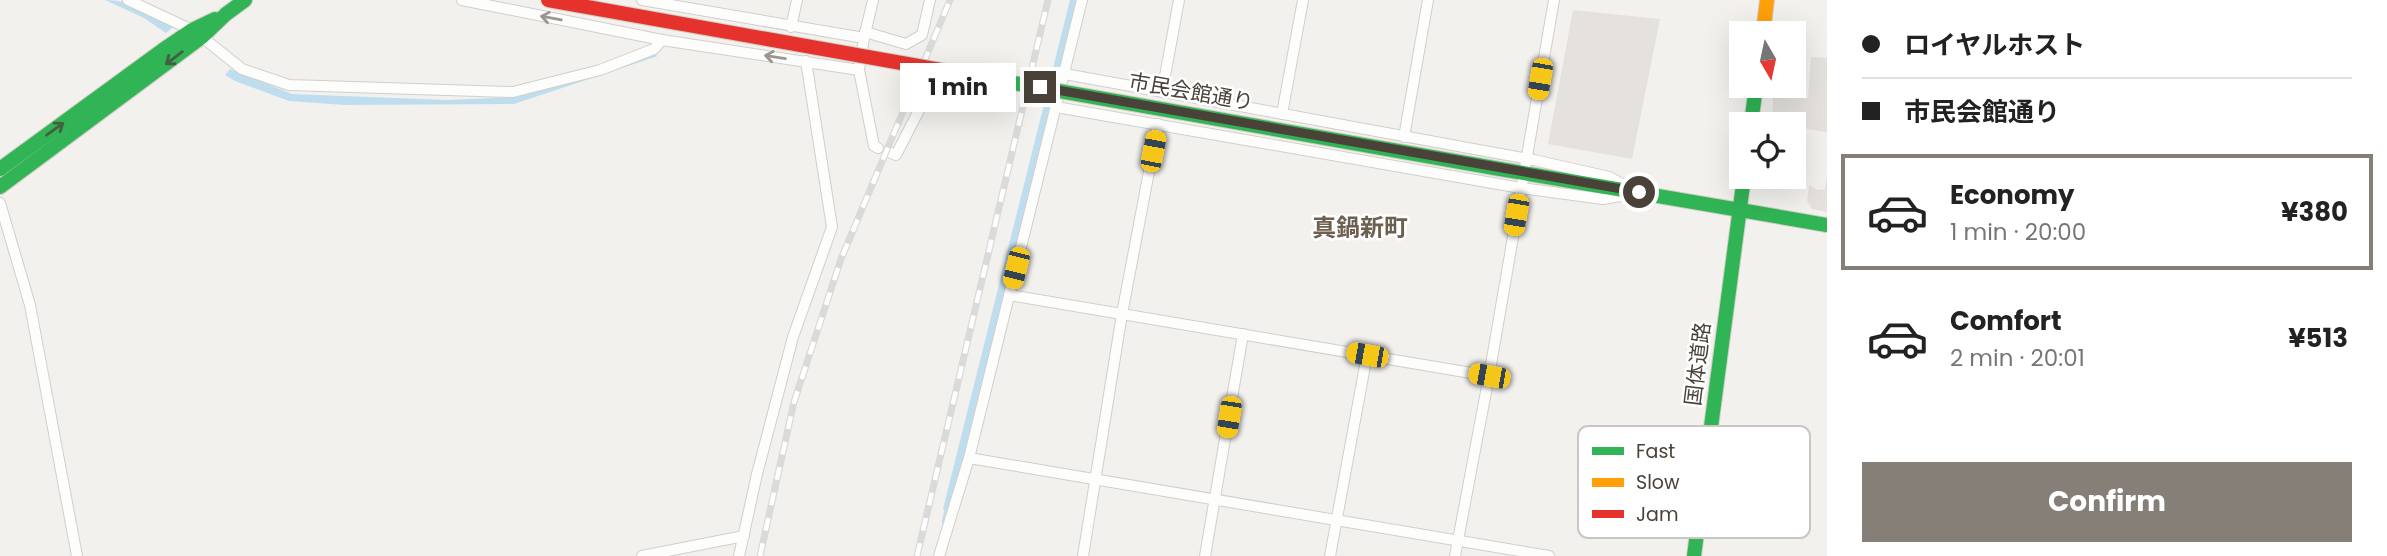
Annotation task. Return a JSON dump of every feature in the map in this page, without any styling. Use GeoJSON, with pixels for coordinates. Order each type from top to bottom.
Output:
{"type":"FeatureCollection","features":[{"type":"Feature","properties":{"kind":"street"},"geometry":{"type":"LineString","coordinates":[[128,0],[197,34],[242,69],[289,86],[513,92],[600,70],[654,49],[662,40]]}},
{"type":"Feature","properties":{"kind":"street"},"geometry":{"type":"LineString","coordinates":[[0,169],[245,0]]}},
{"type":"Feature","properties":{"kind":"street"},"geometry":{"type":"LineString","coordinates":[[461,0],[662,40],[859,70]]}},
{"type":"Feature","properties":{"kind":"street","name":"市民会館通り"},"geometry":{"type":"LineString","coordinates":[[548,0],[1500,169],[1525,166],[1639,192],[1827,225]]}},
{"type":"Feature","properties":{"kind":"street"},"geometry":{"type":"LineString","coordinates":[[642,0],[791,27],[865,35],[906,44],[922,35],[930,0]]}},
{"type":"Feature","properties":{"kind":"street"},"geometry":{"type":"LineString","coordinates":[[791,27],[797,0]]}},
{"type":"Feature","properties":{"kind":"street"},"geometry":{"type":"LineString","coordinates":[[873,0],[859,70],[873,146],[878,148]]}},
{"type":"Feature","properties":{"kind":"street"},"geometry":{"type":"LineString","coordinates":[[939,556],[969,458],[1082,0]]}},
{"type":"Feature","properties":{"kind":"street"},"geometry":{"type":"LineString","coordinates":[[1163,92],[1179,0]]}},
{"type":"Feature","properties":{"kind":"street"},"geometry":{"type":"LineString","coordinates":[[1282,114],[1303,0]]}},
{"type":"Feature","properties":{"kind":"street"},"geometry":{"type":"LineString","coordinates":[[1404,137],[1429,0]]}},
{"type":"Feature","properties":{"kind":"street"},"geometry":{"type":"LineString","coordinates":[[1455,556],[1554,0]]}},
{"type":"Feature","properties":{"kind":"street"},"geometry":{"type":"LineString","coordinates":[[1764,21],[1767,0]]}},
{"type":"Feature","properties":{"kind":"street"},"geometry":{"type":"LineString","coordinates":[[1,185],[197,34]]}},
{"type":"Feature","properties":{"kind":"street"},"geometry":{"type":"LineString","coordinates":[[739,556],[793,337],[832,227],[806,61]]}},
{"type":"Feature","properties":{"kind":"street"},"geometry":{"type":"LineString","coordinates":[[1065,74],[1404,137],[1525,166]]}},
{"type":"Feature","properties":{"kind":"street"},"geometry":{"type":"LineString","coordinates":[[891,153],[896,155],[934,80]]}},
{"type":"Feature","properties":{"kind":"street"},"geometry":{"type":"LineString","coordinates":[[1056,107],[1521,188],[1603,199],[1639,192]]}},
{"type":"Feature","properties":{"kind":"street"},"geometry":{"type":"LineString","coordinates":[[1083,556],[1122,314],[1158,124]]}},
{"type":"Feature","properties":{"kind":"street","name":"国体道路"},"geometry":{"type":"LineString","coordinates":[[1711,426],[1743,189]]}},
{"type":"Feature","properties":{"kind":"street"},"geometry":{"type":"LineString","coordinates":[[0,203],[30,305],[77,556]]}},
{"type":"Feature","properties":{"kind":"street"},"geometry":{"type":"LineString","coordinates":[[1009,295],[1489,376]]}},
{"type":"Feature","properties":{"kind":"street"},"geometry":{"type":"LineString","coordinates":[[1205,556],[1243,334]]}},
{"type":"Feature","properties":{"kind":"street"},"geometry":{"type":"LineString","coordinates":[[1330,556],[1367,355]]}},
{"type":"Feature","properties":{"kind":"street"},"geometry":{"type":"LineString","coordinates":[[969,458],[1549,556]]}},
{"type":"Feature","properties":{"kind":"street"},"geometry":{"type":"LineString","coordinates":[[642,556],[744,536]]}},
{"type":"Feature","properties":{"kind":"street","name":"国体道路"},"geometry":{"type":"LineString","coordinates":[[1694,556],[1696,538]]}},
{"type":"Feature","properties":{"kind":"shaded area"},"geometry":{"type":"Polygon","coordinates":[[[1573,10],[1660,19],[1632,159],[1548,144],[1573,10]]]}},
{"type":"Feature","properties":{"kind":"shaded area"},"geometry":{"type":"Polygon","coordinates":[[[1811,57],[1827,58],[1827,132],[1806,129],[1806,112],[1772,112],[1773,98],[1808,98],[1811,57]]]}},
{"type":"Feature","properties":{"kind":"shaded area"},"geometry":{"type":"Polygon","coordinates":[[[1827,177],[1827,212],[1812,209],[1807,201],[1809,185],[1817,190],[1825,189],[1827,177]]]}},
{"type":"Feature","properties":{"kind":"water"},"geometry":{"type":"Polygon","coordinates":[[[105,0],[132,5],[173,27],[166,33],[144,18],[105,0]]]}},
{"type":"Feature","properties":{"kind":"water"},"geometry":{"type":"Polygon","coordinates":[[[1070,0],[1078,0],[950,511],[943,509],[1070,0]]]}},
{"type":"Feature","properties":{"kind":"water"},"geometry":{"type":"Polygon","coordinates":[[[651,52],[658,56],[514,104],[345,105],[289,101],[225,75],[230,69],[292,94],[447,100],[513,97],[651,52]]]}},
{"type":"Feature","properties":{"kind":"waterway"},"geometry":{"type":"LineString","coordinates":[[944,521],[948,505]]}},
{"type":"Feature","properties":{"kind":"railway"},"geometry":{"type":"LineString","coordinates":[[760,556],[794,402],[841,259],[950,0]]}},
{"type":"Feature","properties":{"kind":"railway"},"geometry":{"type":"LineString","coordinates":[[917,556],[1048,0]]}},
{"type":"Feature","properties":{"kind":"traffic: fast"},"geometry":{"type":"LineString","coordinates":[[0,187],[202,37],[245,0]]}},
{"type":"Feature","properties":{"kind":"traffic: fast"},"geometry":{"type":"LineString","coordinates":[[0,169],[167,47],[215,19]]}},
{"type":"Feature","properties":{"kind":"traffic: fast"},"geometry":{"type":"LineString","coordinates":[[1008,82],[1500,169]]}},
{"type":"Feature","properties":{"kind":"traffic: fast"},"geometry":{"type":"LineString","coordinates":[[1753,112],[1754,98]]}},
{"type":"Feature","properties":{"kind":"traffic: fast"},"geometry":{"type":"LineString","coordinates":[[1500,169],[1827,225]]}},
{"type":"Feature","properties":{"kind":"traffic: fast"},"geometry":{"type":"LineString","coordinates":[[1711,426],[1742,189]]}},
{"type":"Feature","properties":{"kind":"traffic: fast"},"geometry":{"type":"LineString","coordinates":[[1694,556],[1696,538]]}},
{"type":"Feature","properties":{"kind":"traffic: slow"},"geometry":{"type":"LineString","coordinates":[[1764,21],[1767,0]]}},
{"type":"Feature","properties":{"kind":"traffic: jam"},"geometry":{"type":"LineString","coordinates":[[548,0],[1008,82]]}},
{"type":"Feature","properties":{"kind":"district","name":"真鍋新町"},"geometry":{"type":"Point","coordinates":[1360,228]}},
{"type":"Feature","properties":{"kind":"route"},"geometry":{"type":"LineString","coordinates":[[1040,87],[1639,192]]}}]}
